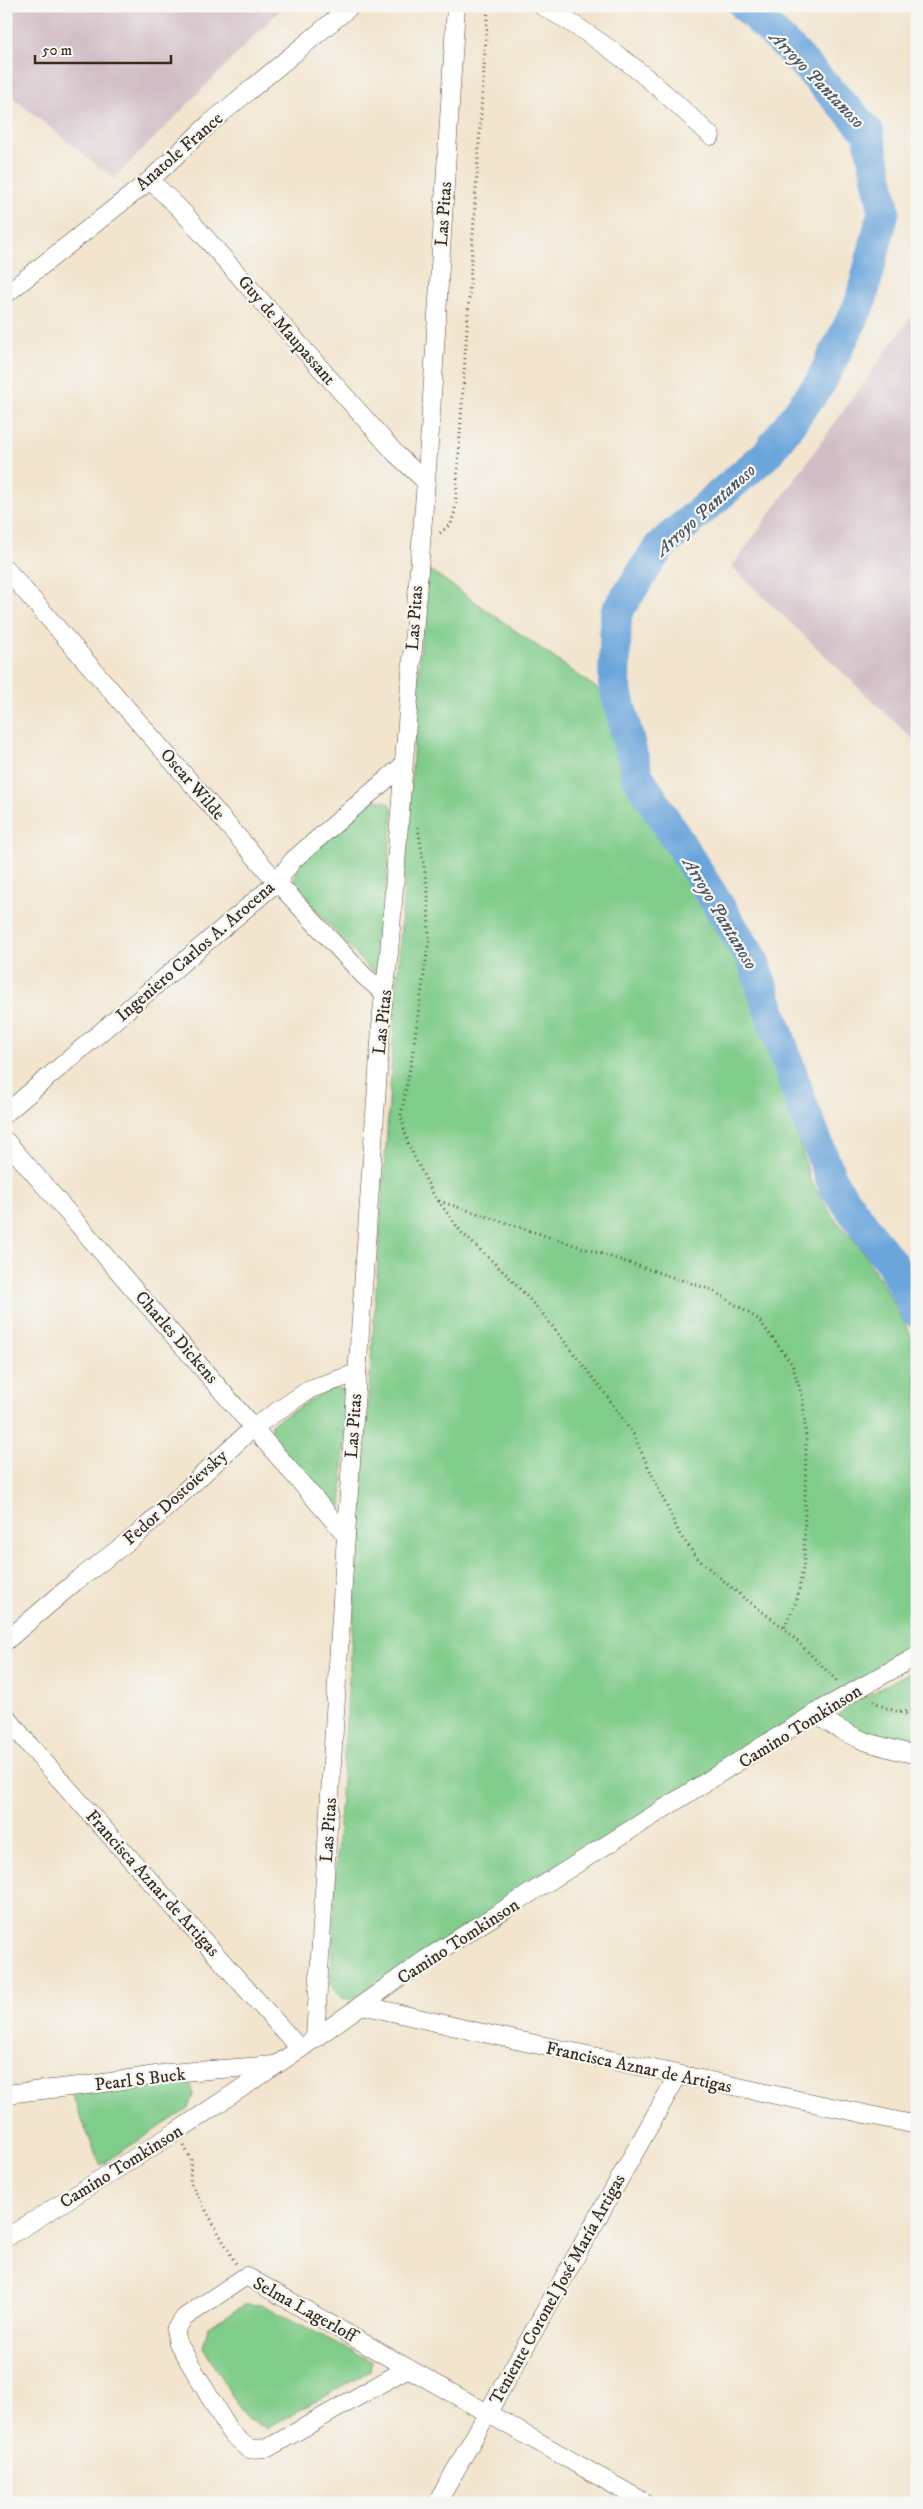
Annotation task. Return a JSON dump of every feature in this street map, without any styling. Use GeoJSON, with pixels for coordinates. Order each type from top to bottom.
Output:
{"type":"FeatureCollection","features":[{"type":"Feature","properties":{"kind":"street","name":"Anatole France"},"geometry":{"type":"LineString","coordinates":[[6,294],[150,180],[209,124],[351,6]]}},
{"type":"Feature","properties":{"kind":"street","name":"Las Pitas"},"geometry":{"type":"LineString","coordinates":[[315,2038],[357,1373],[424,480],[430,430],[456,6]]}},
{"type":"Feature","properties":{"kind":"street"},"geometry":{"type":"LineString","coordinates":[[542,6],[604,43],[672,99],[711,136]]}},
{"type":"Feature","properties":{"kind":"street","name":"Guy de Maupassant"},"geometry":{"type":"LineString","coordinates":[[150,180],[181,210],[396,454],[424,480]]}},
{"type":"Feature","properties":{"kind":"street","name":"Oscar Wilde"},"geometry":{"type":"LineString","coordinates":[[6,569],[277,882],[364,976],[385,994]]}},
{"type":"Feature","properties":{"kind":"street","name":"Ingeniero Carlos A. Arocena"},"geometry":{"type":"LineString","coordinates":[[6,1113],[277,882],[293,860],[402,766]]}},
{"type":"Feature","properties":{"kind":"street","name":"Charles Dickens"},"geometry":{"type":"LineString","coordinates":[[6,1141],[346,1535]]}},
{"type":"Feature","properties":{"kind":"street","name":"Fedor Dostoievsky"},"geometry":{"type":"LineString","coordinates":[[6,1641],[75,1582],[138,1534],[254,1427],[310,1389],[357,1373]]}},
{"type":"Feature","properties":{"kind":"street","name":"Camino Tomkinson"},"geometry":{"type":"LineString","coordinates":[[6,2238],[176,2132],[300,2049],[423,1961],[815,1714],[917,1656]]}},
{"type":"Feature","properties":{"kind":"street"},"geometry":{"type":"LineString","coordinates":[[815,1714],[832,1727],[863,1742],[917,1755]]}},
{"type":"Feature","properties":{"kind":"street","name":"Francisca Aznar de Artigas"},"geometry":{"type":"LineString","coordinates":[[6,1716],[30,1746],[300,2049]]}},
{"type":"Feature","properties":{"kind":"street","name":"Francisca Aznar de Artigas"},"geometry":{"type":"LineString","coordinates":[[362,2005],[678,2075],[917,2125]]}},
{"type":"Feature","properties":{"kind":"street","name":"Pearl S Buck"},"geometry":{"type":"LineString","coordinates":[[6,2094],[97,2084],[169,2073],[275,2065]]}},
{"type":"Feature","properties":{"kind":"street","name":"Teniente Coronel José María Artigas"},"geometry":{"type":"LineString","coordinates":[[436,2503],[678,2075]]}},
{"type":"Feature","properties":{"kind":"street","name":"Selma Lagerloff"},"geometry":{"type":"LineString","coordinates":[[408,2368],[268,2448],[249,2449],[230,2432],[178,2343],[175,2330],[185,2317],[246,2276],[646,2503]]}},
{"type":"Feature","properties":{"kind":"path"},"geometry":{"type":"LineString","coordinates":[[438,538],[440,532],[451,524],[455,511],[488,6]]}},
{"type":"Feature","properties":{"kind":"path"},"geometry":{"type":"LineString","coordinates":[[417,818],[428,893],[429,940],[412,1057],[401,1115],[408,1144],[438,1200],[462,1233],[507,1275],[540,1312],[602,1389],[633,1434],[680,1535],[699,1560],[744,1598],[784,1628],[838,1682],[895,1710],[917,1717]]}},
{"type":"Feature","properties":{"kind":"path"},"geometry":{"type":"LineString","coordinates":[[438,1200],[712,1290],[758,1320],[792,1364],[803,1398],[806,1440],[804,1563],[797,1600],[784,1628]]}},
{"type":"Feature","properties":{"kind":"path"},"geometry":{"type":"LineString","coordinates":[[895,1710],[917,1711]]}},
{"type":"Feature","properties":{"kind":"path"},"geometry":{"type":"LineString","coordinates":[[176,2132],[191,2159],[190,2182],[239,2268],[246,2276]]}},
{"type":"Feature","properties":{"kind":"shaded area"},"geometry":{"type":"Polygon","coordinates":[[[6,6],[284,6],[114,179],[6,92],[6,6]]]}},
{"type":"Feature","properties":{"kind":"shaded area"},"geometry":{"type":"Polygon","coordinates":[[[917,308],[917,743],[732,567],[917,308]]]}},
{"type":"Feature","properties":{"kind":"green space"},"geometry":{"type":"Polygon","coordinates":[[[426,567],[602,692],[617,736],[638,782],[686,852],[715,909],[744,973],[770,1044],[810,1179],[833,1217],[859,1246],[883,1284],[917,1346],[917,1652],[352,1999],[348,1999],[338,1995],[331,1983],[336,1867],[426,567]]]}},
{"type":"Feature","properties":{"kind":"green space"},"geometry":{"type":"Polygon","coordinates":[[[377,800],[388,803],[393,812],[379,969],[376,972],[370,970],[294,886],[299,865],[368,802],[377,800]]]}},
{"type":"Feature","properties":{"kind":"green space"},"geometry":{"type":"Polygon","coordinates":[[[331,1388],[341,1389],[347,1394],[341,1510],[330,1506],[270,1434],[271,1424],[331,1388]]]}},
{"type":"Feature","properties":{"kind":"green space"},"geometry":{"type":"Polygon","coordinates":[[[917,1668],[917,1746],[842,1726],[837,1720],[840,1713],[849,1706],[917,1668]]]}},
{"type":"Feature","properties":{"kind":"green space"},"geometry":{"type":"Polygon","coordinates":[[[176,2080],[192,2086],[193,2095],[188,2109],[100,2165],[71,2093],[176,2080]]]}},
{"type":"Feature","properties":{"kind":"green space"},"geometry":{"type":"Polygon","coordinates":[[[246,2304],[263,2305],[371,2361],[370,2371],[267,2428],[246,2419],[203,2347],[208,2327],[246,2304]]]}},
{"type":"Feature","properties":{"kind":"waterway","name":"Arroyo Pantanoso"},"geometry":{"type":"LineString","coordinates":[[745,6],[796,55],[868,132],[884,210],[860,304],[820,383],[767,454],[659,547],[616,613],[614,683],[637,775],[753,961],[802,1105],[834,1186],[892,1264],[917,1312]]}}]}
